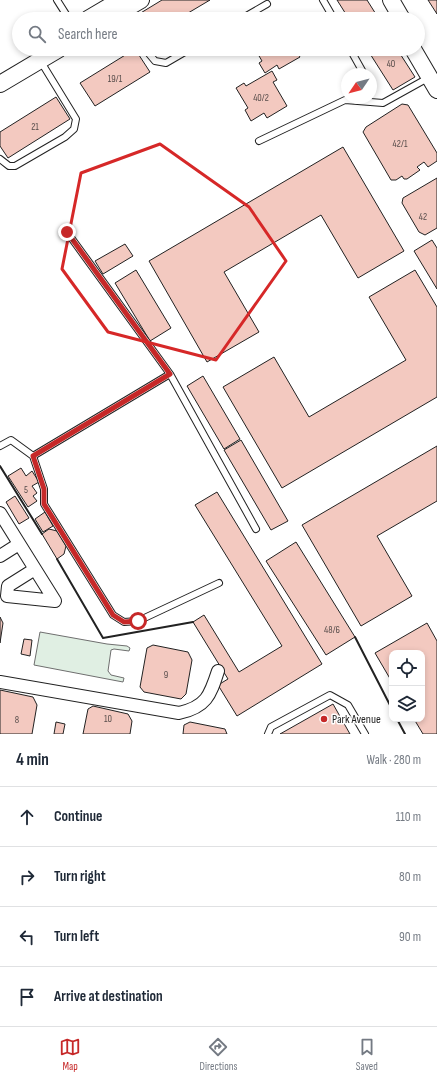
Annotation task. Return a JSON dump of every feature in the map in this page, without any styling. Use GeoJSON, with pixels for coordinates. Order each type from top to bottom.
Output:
{"type":"FeatureCollection","features":[{"type":"Feature","properties":{"kind":"street"},"geometry":{"type":"LineString","coordinates":[[119,12],[141,0]]}},
{"type":"Feature","properties":{"kind":"street"},"geometry":{"type":"LineString","coordinates":[[384,0],[391,12]]}},
{"type":"Feature","properties":{"kind":"street"},"geometry":{"type":"LineString","coordinates":[[391,0],[398,12]]}},
{"type":"Feature","properties":{"kind":"street"},"geometry":{"type":"LineString","coordinates":[[0,73],[32,56]]}},
{"type":"Feature","properties":{"kind":"street"},"geometry":{"type":"LineString","coordinates":[[0,84],[34,56]]}},
{"type":"Feature","properties":{"kind":"street"},"geometry":{"type":"LineString","coordinates":[[418,56],[435,80]]}},
{"type":"Feature","properties":{"kind":"street"},"geometry":{"type":"LineString","coordinates":[[423,56],[435,80]]}},
{"type":"Feature","properties":{"kind":"street"},"geometry":{"type":"LineString","coordinates":[[0,513],[35,569]]}},
{"type":"Feature","properties":{"kind":"street"},"geometry":{"type":"LineString","coordinates":[[0,556],[19,544]]}},
{"type":"Feature","properties":{"kind":"street"},"geometry":{"type":"LineString","coordinates":[[0,682],[179,713],[193,710],[210,695],[218,671]]}},
{"type":"Feature","properties":{"kind":"lane"},"geometry":{"type":"LineString","coordinates":[[57,0],[65,12]]}},
{"type":"Feature","properties":{"kind":"lane"},"geometry":{"type":"LineString","coordinates":[[323,0],[330,12]]}},
{"type":"Feature","properties":{"kind":"lane"},"geometry":{"type":"LineString","coordinates":[[253,12],[267,4]]}},
{"type":"Feature","properties":{"kind":"lane"},"geometry":{"type":"LineString","coordinates":[[0,159],[9,166],[15,166],[65,137],[74,129],[76,119],[40,56]]}},
{"type":"Feature","properties":{"kind":"lane"},"geometry":{"type":"LineString","coordinates":[[151,56],[155,61],[166,63],[178,56]]}},
{"type":"Feature","properties":{"kind":"lane"},"geometry":{"type":"LineString","coordinates":[[354,56],[361,68]]}},
{"type":"Feature","properties":{"kind":"lane"},"geometry":{"type":"LineString","coordinates":[[259,141],[345,100],[383,103],[435,80]]}},
{"type":"Feature","properties":{"kind":"lane"},"geometry":{"type":"LineString","coordinates":[[67,232],[170,374],[256,529]]}},
{"type":"Feature","properties":{"kind":"lane"},"geometry":{"type":"LineString","coordinates":[[33,456],[170,374]]}},
{"type":"Feature","properties":{"kind":"lane"},"geometry":{"type":"LineString","coordinates":[[0,446],[11,440],[33,456],[44,489],[44,504],[113,615],[124,622],[138,621],[219,583]]}},
{"type":"Feature","properties":{"kind":"lane"},"geometry":{"type":"LineString","coordinates":[[268,734],[271,727],[330,695],[348,706],[365,734]]}},
{"type":"Feature","properties":{"kind":"highlighted area"},"geometry":{"type":"Polygon","coordinates":[[[160,144],[249,207],[286,261],[216,360],[108,332],[62,269],[81,173],[160,144]]]}},
{"type":"Feature","properties":{"kind":"green space"},"geometry":{"type":"Polygon","coordinates":[[[40,632],[107,644],[127,646],[130,648],[129,651],[111,650],[108,671],[111,675],[124,678],[123,682],[34,665],[40,632]]]}},
{"type":"Feature","properties":{"kind":"building"},"geometry":{"type":"Polygon","coordinates":[[[162,0],[210,0],[190,12],[142,12],[162,0]]]}},
{"type":"Feature","properties":{"kind":"building"},"geometry":{"type":"Polygon","coordinates":[[[337,0],[367,0],[375,12],[345,12],[337,0]]]}},
{"type":"Feature","properties":{"kind":"building"},"geometry":{"type":"Polygon","coordinates":[[[428,0],[437,0],[437,14],[428,0]]]}},
{"type":"Feature","properties":{"kind":"building"},"geometry":{"type":"Polygon","coordinates":[[[124,56],[140,56],[150,72],[95,106],[80,83],[124,56]]]}},
{"type":"Feature","properties":{"kind":"building"},"geometry":{"type":"Polygon","coordinates":[[[259,56],[300,57],[279,69],[277,65],[265,73],[259,63],[262,61],[259,56]]]}},
{"type":"Feature","properties":{"kind":"building"},"geometry":{"type":"Polygon","coordinates":[[[371,56],[402,56],[415,77],[393,90],[371,56]]]}},
{"type":"Feature","properties":{"kind":"building"},"geometry":{"type":"Polygon","coordinates":[[[272,71],[277,80],[273,82],[287,106],[267,118],[264,113],[251,121],[245,110],[248,108],[236,88],[244,83],[246,86],[272,71]]]}},
{"type":"Feature","properties":{"kind":"building"},"geometry":{"type":"Polygon","coordinates":[[[56,97],[70,119],[8,158],[0,146],[0,132],[56,97]]]}},
{"type":"Feature","properties":{"kind":"building"},"geometry":{"type":"Polygon","coordinates":[[[402,104],[408,105],[437,153],[437,161],[428,167],[424,162],[417,167],[420,170],[407,179],[404,179],[402,176],[396,180],[391,180],[363,132],[366,127],[402,104]]]}},
{"type":"Feature","properties":{"kind":"building"},"geometry":{"type":"Polygon","coordinates":[[[343,147],[404,251],[358,278],[321,215],[224,272],[259,332],[207,362],[149,261],[343,147]]]}},
{"type":"Feature","properties":{"kind":"building"},"geometry":{"type":"Polygon","coordinates":[[[437,178],[437,228],[425,235],[419,232],[402,203],[403,198],[437,178]]]}},
{"type":"Feature","properties":{"kind":"building"},"geometry":{"type":"Polygon","coordinates":[[[432,240],[437,248],[437,289],[414,251],[432,240]]]}},
{"type":"Feature","properties":{"kind":"building"},"geometry":{"type":"Polygon","coordinates":[[[125,244],[133,256],[103,274],[95,261],[125,244]]]}},
{"type":"Feature","properties":{"kind":"building"},"geometry":{"type":"Polygon","coordinates":[[[136,270],[171,328],[150,341],[115,283],[136,270]]]}},
{"type":"Feature","properties":{"kind":"building"},"geometry":{"type":"Polygon","coordinates":[[[415,270],[437,307],[437,397],[282,488],[223,387],[274,357],[309,417],[406,360],[369,297],[415,270]]]}},
{"type":"Feature","properties":{"kind":"building"},"geometry":{"type":"Polygon","coordinates":[[[203,376],[240,439],[224,449],[187,386],[203,376]]]}},
{"type":"Feature","properties":{"kind":"building"},"geometry":{"type":"Polygon","coordinates":[[[241,440],[288,521],[271,530],[224,450],[241,440]]]}},
{"type":"Feature","properties":{"kind":"building"},"geometry":{"type":"Polygon","coordinates":[[[437,446],[437,501],[377,536],[412,596],[361,626],[302,525],[437,446]]]}},
{"type":"Feature","properties":{"kind":"building"},"geometry":{"type":"Polygon","coordinates":[[[21,468],[26,476],[32,471],[39,482],[32,486],[37,493],[33,496],[37,501],[28,507],[8,476],[21,468]]]}},
{"type":"Feature","properties":{"kind":"building"},"geometry":{"type":"Polygon","coordinates":[[[217,492],[322,664],[237,716],[218,685],[228,679],[193,622],[204,615],[239,672],[282,646],[195,505],[217,492]]]}},
{"type":"Feature","properties":{"kind":"building"},"geometry":{"type":"Polygon","coordinates":[[[15,496],[29,518],[19,524],[6,502],[15,496]]]}},
{"type":"Feature","properties":{"kind":"building"},"geometry":{"type":"Polygon","coordinates":[[[45,512],[53,526],[43,532],[35,519],[45,512]]]}},
{"type":"Feature","properties":{"kind":"building"},"geometry":{"type":"Polygon","coordinates":[[[49,529],[57,531],[66,546],[64,554],[57,559],[42,534],[49,529]]]}},
{"type":"Feature","properties":{"kind":"building"},"geometry":{"type":"Polygon","coordinates":[[[296,542],[355,637],[326,655],[266,561],[296,542]]]}},
{"type":"Feature","properties":{"kind":"building"},"geometry":{"type":"Polygon","coordinates":[[[0,617],[3,623],[0,643],[0,617]]]}},
{"type":"Feature","properties":{"kind":"building"},"geometry":{"type":"Polygon","coordinates":[[[427,623],[437,641],[437,734],[423,734],[416,722],[425,722],[425,650],[389,650],[389,677],[375,653],[427,623]]]}},
{"type":"Feature","properties":{"kind":"building"},"geometry":{"type":"Polygon","coordinates":[[[24,639],[32,640],[30,656],[21,654],[24,639]]]}},
{"type":"Feature","properties":{"kind":"building"},"geometry":{"type":"Polygon","coordinates":[[[153,645],[188,652],[192,660],[186,694],[181,699],[144,692],[140,687],[147,648],[153,645]]]}},
{"type":"Feature","properties":{"kind":"building"},"geometry":{"type":"Polygon","coordinates":[[[0,690],[33,697],[37,705],[32,734],[0,734],[0,690]]]}},
{"type":"Feature","properties":{"kind":"building","name":"Park Avenue"},"geometry":{"type":"Polygon","coordinates":[[[333,704],[350,734],[280,734],[333,704]]]}},
{"type":"Feature","properties":{"kind":"building"},"geometry":{"type":"Polygon","coordinates":[[[93,706],[128,714],[132,721],[130,734],[83,734],[88,709],[93,706]]]}},
{"type":"Feature","properties":{"kind":"building"},"geometry":{"type":"Polygon","coordinates":[[[56,722],[65,724],[63,734],[54,734],[56,722]]]}},
{"type":"Feature","properties":{"kind":"building"},"geometry":{"type":"Polygon","coordinates":[[[190,722],[225,729],[227,734],[183,734],[184,725],[190,722]]]}},
{"type":"Feature","properties":{"kind":"wall"},"geometry":{"type":"LineString","coordinates":[[0,466],[42,534]]}},
{"type":"Feature","properties":{"kind":"wall"},"geometry":{"type":"LineString","coordinates":[[57,559],[103,638],[193,622]]}},
{"type":"Feature","properties":{"kind":"wall"},"geometry":{"type":"LineString","coordinates":[[355,637],[389,703]]}},
{"type":"Feature","properties":{"kind":"wall"},"geometry":{"type":"LineString","coordinates":[[399,722],[405,734]]}},
{"type":"Feature","properties":{"kind":"place","name":"Park Avenue"},"geometry":{"type":"Point","coordinates":[324,719]}},
{"type":"Feature","properties":{"kind":"route"},"geometry":{"type":"LineString","coordinates":[[67,232],[170,374],[33,456],[44,489],[44,504],[91,581],[113,615],[124,622],[138,621]]}}]}
